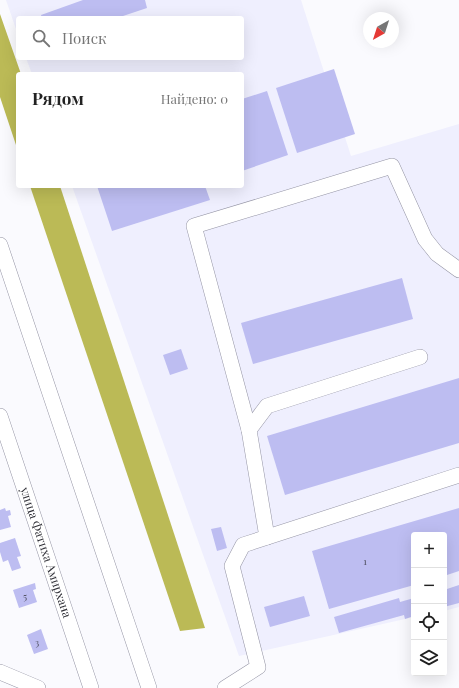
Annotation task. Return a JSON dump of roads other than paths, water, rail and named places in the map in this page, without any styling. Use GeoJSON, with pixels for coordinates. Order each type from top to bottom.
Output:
{"type":"FeatureCollection","features":[{"type":"Feature","properties":{"kind":"street"},"geometry":{"type":"LineString","coordinates":[[267,537],[249,430],[194,226],[392,166],[425,239],[438,254],[459,270]]}},
{"type":"Feature","properties":{"kind":"street"},"geometry":{"type":"LineString","coordinates":[[0,245],[149,688]]}},
{"type":"Feature","properties":{"kind":"street"},"geometry":{"type":"LineString","coordinates":[[249,430],[267,406],[420,357]]}},
{"type":"Feature","properties":{"kind":"street","name":"улица Фатиха Амирхана"},"geometry":{"type":"LineString","coordinates":[[0,416],[91,688]]}},
{"type":"Feature","properties":{"kind":"street"},"geometry":{"type":"LineString","coordinates":[[225,688],[258,667],[232,566],[243,545],[459,475]]}},
{"type":"Feature","properties":{"kind":"street"},"geometry":{"type":"LineString","coordinates":[[0,672],[38,688]]}}]}
